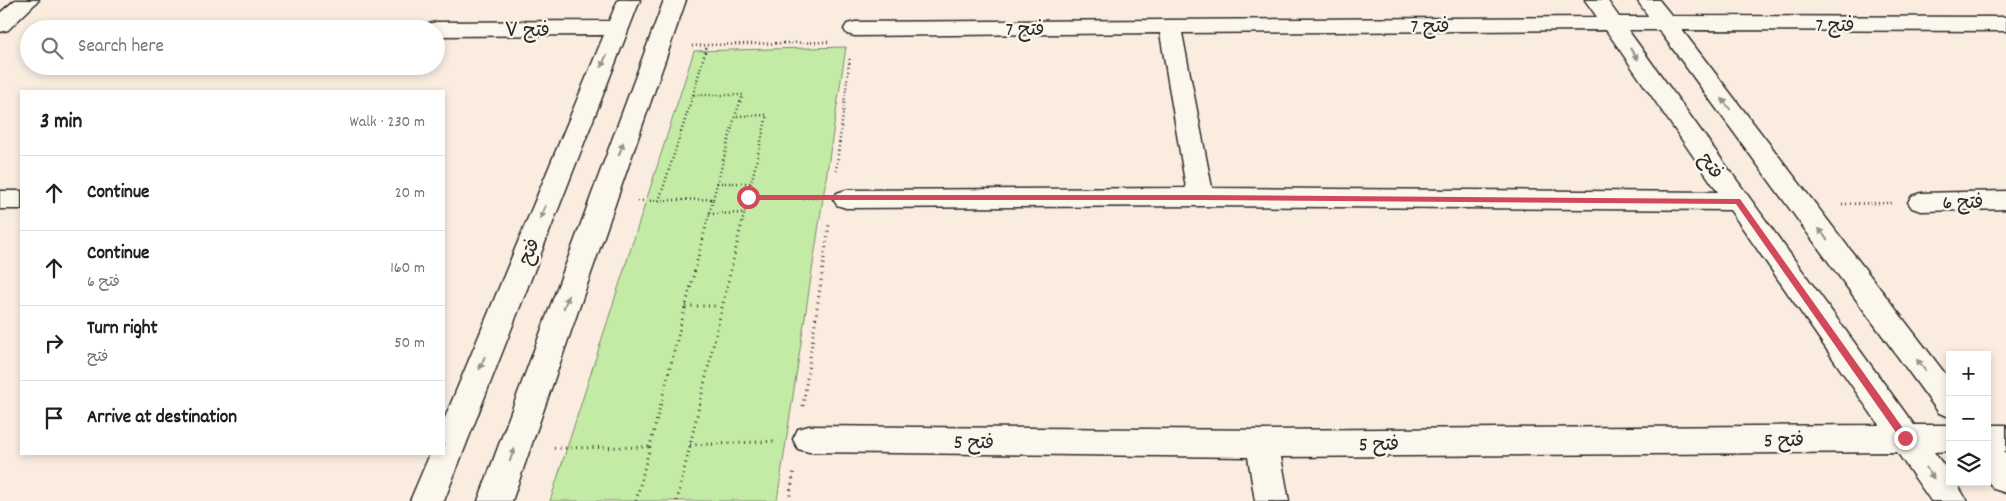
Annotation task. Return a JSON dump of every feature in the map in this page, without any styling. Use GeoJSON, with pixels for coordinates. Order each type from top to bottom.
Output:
{"type":"FeatureCollection","features":[{"type":"Feature","properties":{"kind":"street"},"geometry":{"type":"LineString","coordinates":[[0,25],[28,0]]}},
{"type":"Feature","properties":{"kind":"street","name":"فتح"},"geometry":{"type":"LineString","coordinates":[[427,501],[629,0]]}},
{"type":"Feature","properties":{"kind":"street"},"geometry":{"type":"LineString","coordinates":[[495,501],[675,0]]}},
{"type":"Feature","properties":{"kind":"street","name":"فتح"},"geometry":{"type":"LineString","coordinates":[[1596,0],[1950,501]]}},
{"type":"Feature","properties":{"kind":"street"},"geometry":{"type":"LineString","coordinates":[[1648,0],[1946,399]]}},
{"type":"Feature","properties":{"kind":"street","name":"فتح 7"},"geometry":{"type":"LineString","coordinates":[[855,29],[1665,23],[2006,24]]}},
{"type":"Feature","properties":{"kind":"street"},"geometry":{"type":"LineString","coordinates":[[1170,27],[1201,197]]}},
{"type":"Feature","properties":{"kind":"street","name":"فتح ۷"},"geometry":{"type":"LineString","coordinates":[[445,29],[618,28]]}},
{"type":"Feature","properties":{"kind":"street"},"geometry":{"type":"LineString","coordinates":[[839,198],[1201,197],[1738,201]]}},
{"type":"Feature","properties":{"kind":"street"},"geometry":{"type":"LineString","coordinates":[[0,200],[20,200]]}},
{"type":"Feature","properties":{"kind":"street","name":"فتح 6"},"geometry":{"type":"LineString","coordinates":[[1920,202],[2006,200]]}},
{"type":"Feature","properties":{"kind":"street","name":"فتح 5"},"geometry":{"type":"LineString","coordinates":[[803,440],[1262,444],[1946,438]]}},
{"type":"Feature","properties":{"kind":"street"},"geometry":{"type":"LineString","coordinates":[[1991,438],[2006,438]]}},
{"type":"Feature","properties":{"kind":"street"},"geometry":{"type":"LineString","coordinates":[[1262,444],[1272,501]]}},
{"type":"Feature","properties":{"kind":"street"},"geometry":{"type":"LineString","coordinates":[[1991,459],[2006,479]]}},
{"type":"Feature","properties":{"kind":"path"},"geometry":{"type":"LineString","coordinates":[[659,200],[707,46],[833,42]]}},
{"type":"Feature","properties":{"kind":"path"},"geometry":{"type":"LineString","coordinates":[[789,501],[803,440],[839,198],[851,51]]}},
{"type":"Feature","properties":{"kind":"path"},"geometry":{"type":"LineString","coordinates":[[636,501],[709,214],[735,116],[743,95],[693,95]]}},
{"type":"Feature","properties":{"kind":"path"},"geometry":{"type":"LineString","coordinates":[[676,501],[767,115],[735,116]]}},
{"type":"Feature","properties":{"kind":"path"},"geometry":{"type":"LineString","coordinates":[[718,182],[751,183]]}},
{"type":"Feature","properties":{"kind":"path"},"geometry":{"type":"LineString","coordinates":[[748,197],[839,198]]}},
{"type":"Feature","properties":{"kind":"path"},"geometry":{"type":"LineString","coordinates":[[635,201],[713,199]]}},
{"type":"Feature","properties":{"kind":"path"},"geometry":{"type":"LineString","coordinates":[[1802,205],[1920,202]]}},
{"type":"Feature","properties":{"kind":"path"},"geometry":{"type":"LineString","coordinates":[[709,214],[744,213]]}},
{"type":"Feature","properties":{"kind":"path"},"geometry":{"type":"LineString","coordinates":[[686,306],[722,306]]}},
{"type":"Feature","properties":{"kind":"path"},"geometry":{"type":"LineString","coordinates":[[690,445],[803,440]]}},
{"type":"Feature","properties":{"kind":"path"},"geometry":{"type":"LineString","coordinates":[[554,448],[650,447]]}},
{"type":"Feature","properties":{"kind":"green space"},"geometry":{"type":"Polygon","coordinates":[[[846,47],[777,501],[550,501],[694,51],[846,47]]]}},
{"type":"Feature","properties":{"kind":"route"},"geometry":{"type":"LineString","coordinates":[[748,197],[1201,197],[1738,201],[1905,438]]}}]}
